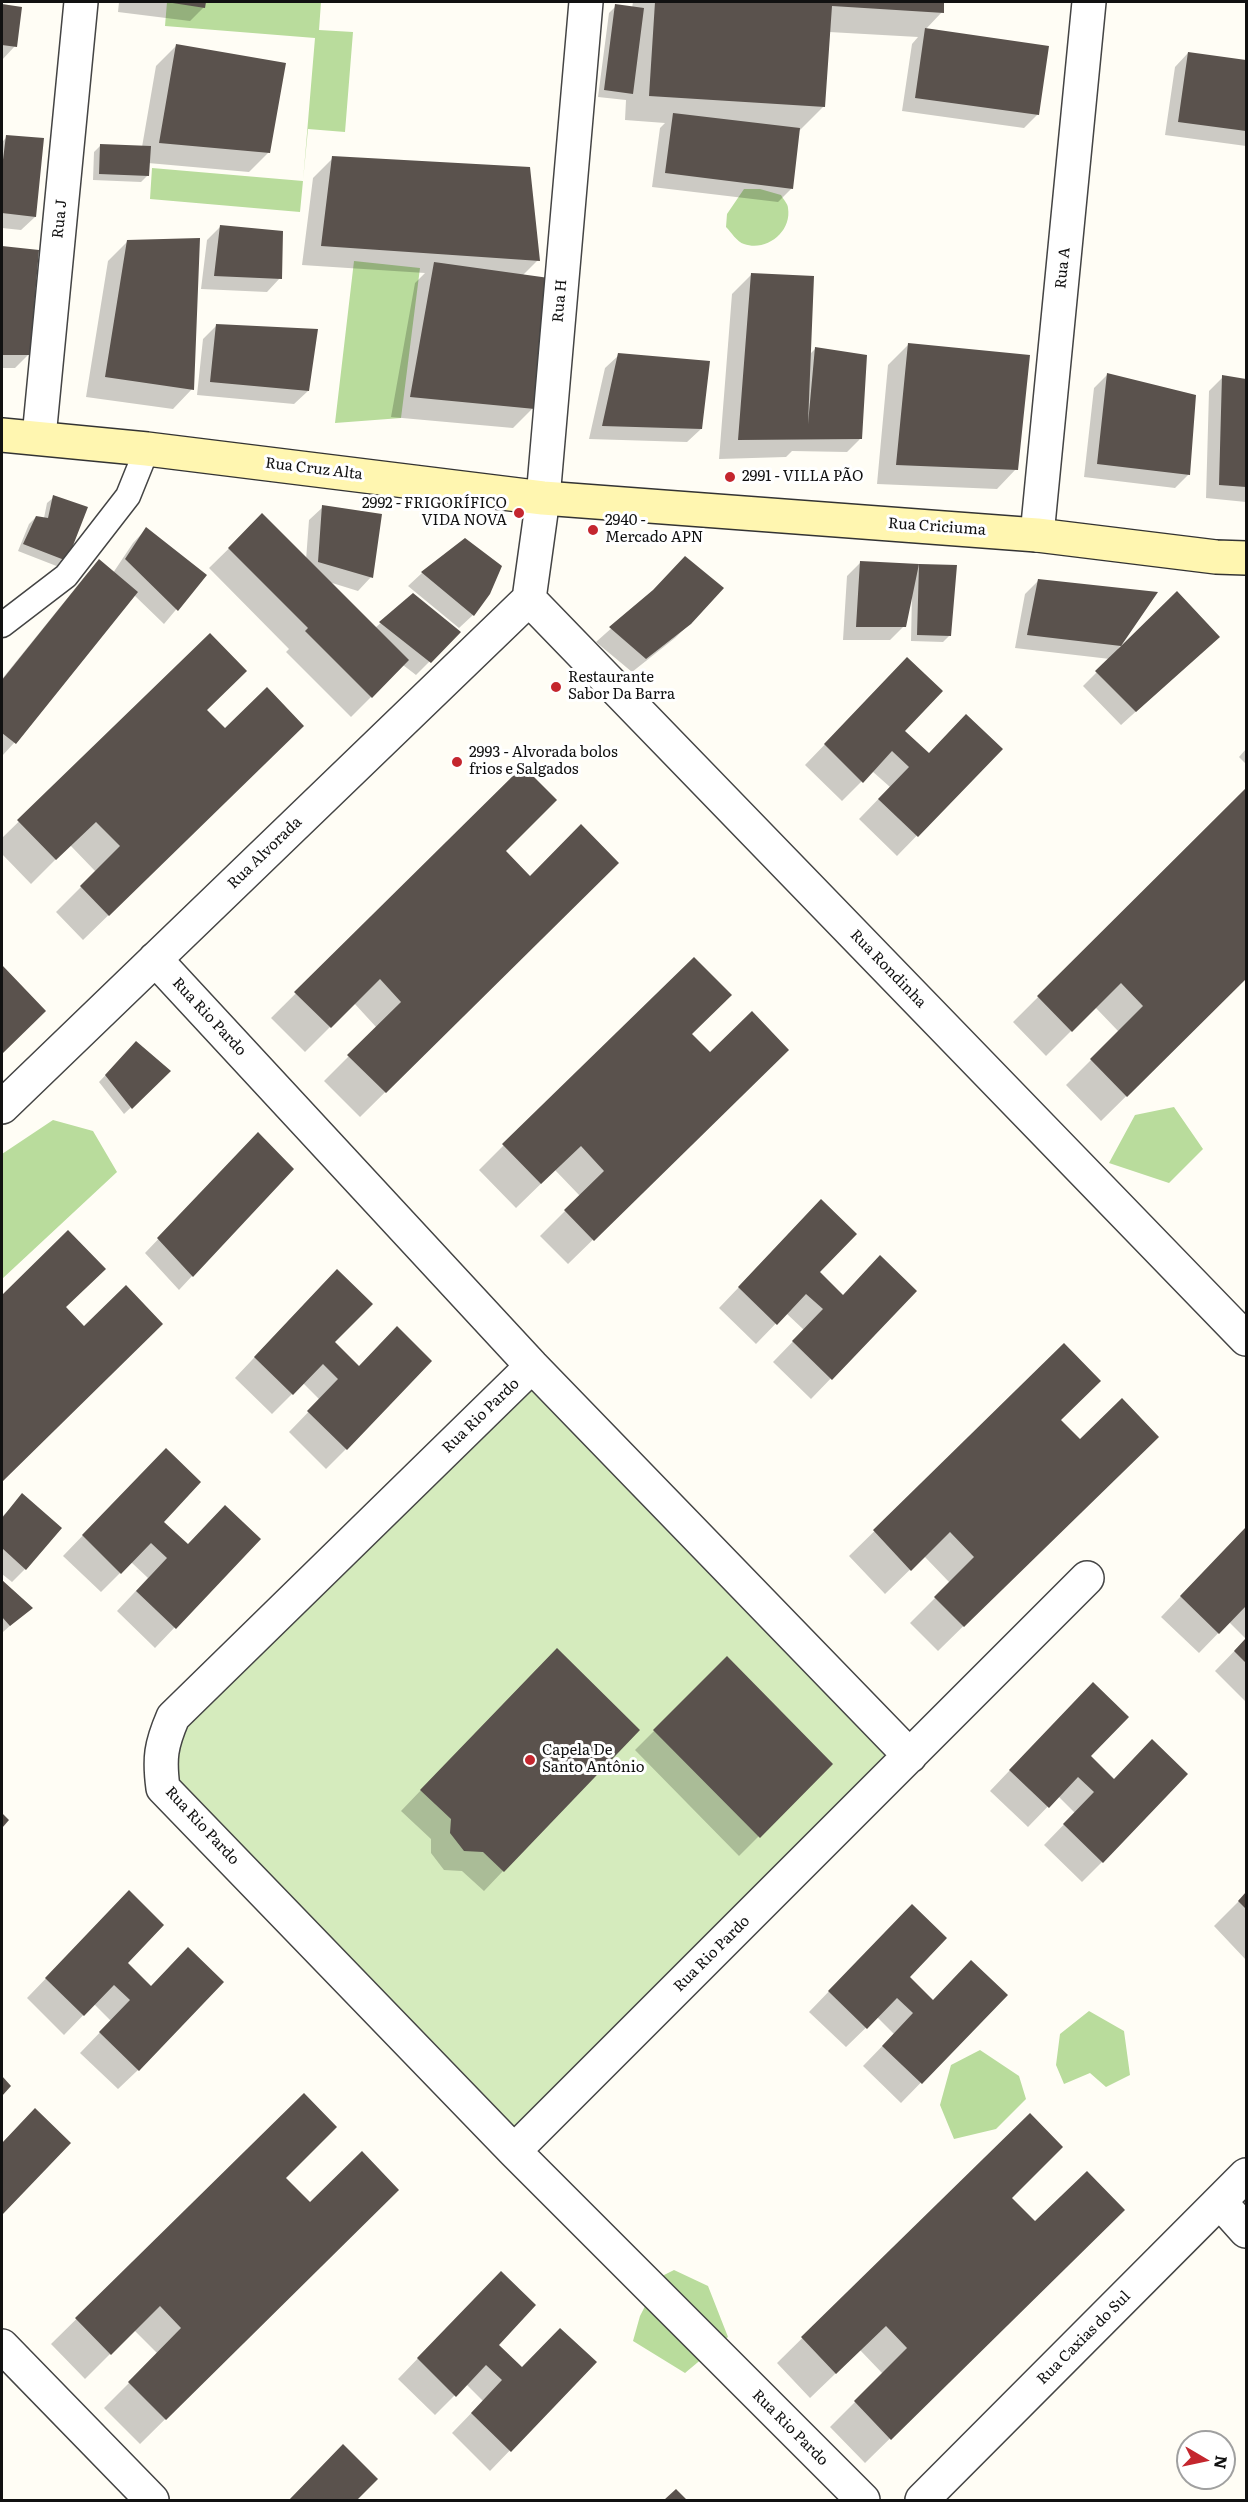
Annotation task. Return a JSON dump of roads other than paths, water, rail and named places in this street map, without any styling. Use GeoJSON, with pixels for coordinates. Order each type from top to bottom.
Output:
{"type":"FeatureCollection","features":[{"type":"Feature","properties":{"kind":"main road","name":"Rua Cruz Alta"},"geometry":{"type":"LineString","coordinates":[[2,435],[147,448],[543,498],[627,504]]}},
{"type":"Feature","properties":{"kind":"main road","name":"Rua Criciuma"},"geometry":{"type":"LineString","coordinates":[[627,504],[1037,535],[1216,557],[1246,558]]}},
{"type":"Feature","properties":{"kind":"street","name":"Rua J"},"geometry":{"type":"LineString","coordinates":[[39,437],[81,2]]}},
{"type":"Feature","properties":{"kind":"street","name":"Rua H"},"geometry":{"type":"LineString","coordinates":[[529,599],[543,498],[586,2]]}},
{"type":"Feature","properties":{"kind":"street","name":"Rua A"},"geometry":{"type":"LineString","coordinates":[[1037,535],[1089,2]]}},
{"type":"Feature","properties":{"kind":"street","name":"Rua Alvorada"},"geometry":{"type":"LineString","coordinates":[[2,1107],[529,599]]}},
{"type":"Feature","properties":{"kind":"street","name":"Rua Rondinha"},"geometry":{"type":"LineString","coordinates":[[529,599],[1246,1339]]}},
{"type":"Feature","properties":{"kind":"street","name":"Rua Rio Pardo"},"geometry":{"type":"LineString","coordinates":[[155,959],[532,1366],[910,1756]]}},
{"type":"Feature","properties":{"kind":"street","name":"Rua Rio Pardo"},"geometry":{"type":"LineString","coordinates":[[532,1366],[173,1717],[163,1742],[160,1761],[164,1788],[514,2151],[863,2500]]}},
{"type":"Feature","properties":{"kind":"street","name":"Rua Rio Pardo"},"geometry":{"type":"LineString","coordinates":[[514,2151],[1087,1578]]}},
{"type":"Feature","properties":{"kind":"street","name":"Rua Caxias do Sul"},"geometry":{"type":"LineString","coordinates":[[922,2500],[1246,2175]]}},
{"type":"Feature","properties":{"kind":"street"},"geometry":{"type":"LineString","coordinates":[[1220,2202],[1246,2231]]}},
{"type":"Feature","properties":{"kind":"street"},"geometry":{"type":"LineString","coordinates":[[2,2346],[152,2500]]}},
{"type":"Feature","properties":{"kind":"lane"},"geometry":{"type":"LineString","coordinates":[[2,625],[66,576],[129,496],[147,448]]}},
{"type":"Feature","properties":{"kind":"place","name":"2991 - VILLA PÃO"},"geometry":{"type":"Point","coordinates":[730,477]}},
{"type":"Feature","properties":{"kind":"place","name":"2992 - FRIGORÍFICO VIDA NOVA"},"geometry":{"type":"Point","coordinates":[519,513]}},
{"type":"Feature","properties":{"kind":"place","name":"2940 - Mercado APN"},"geometry":{"type":"Point","coordinates":[593,530]}},
{"type":"Feature","properties":{"kind":"place","name":"Restaurante Sabor Da Barra"},"geometry":{"type":"Point","coordinates":[556,687]}},
{"type":"Feature","properties":{"kind":"place","name":"2993 - Alvorada bolos frios e Salgados"},"geometry":{"type":"Point","coordinates":[457,762]}},
{"type":"Feature","properties":{"kind":"place","name":"Capela De Santo Antônio"},"geometry":{"type":"Point","coordinates":[530,1760]}}]}
